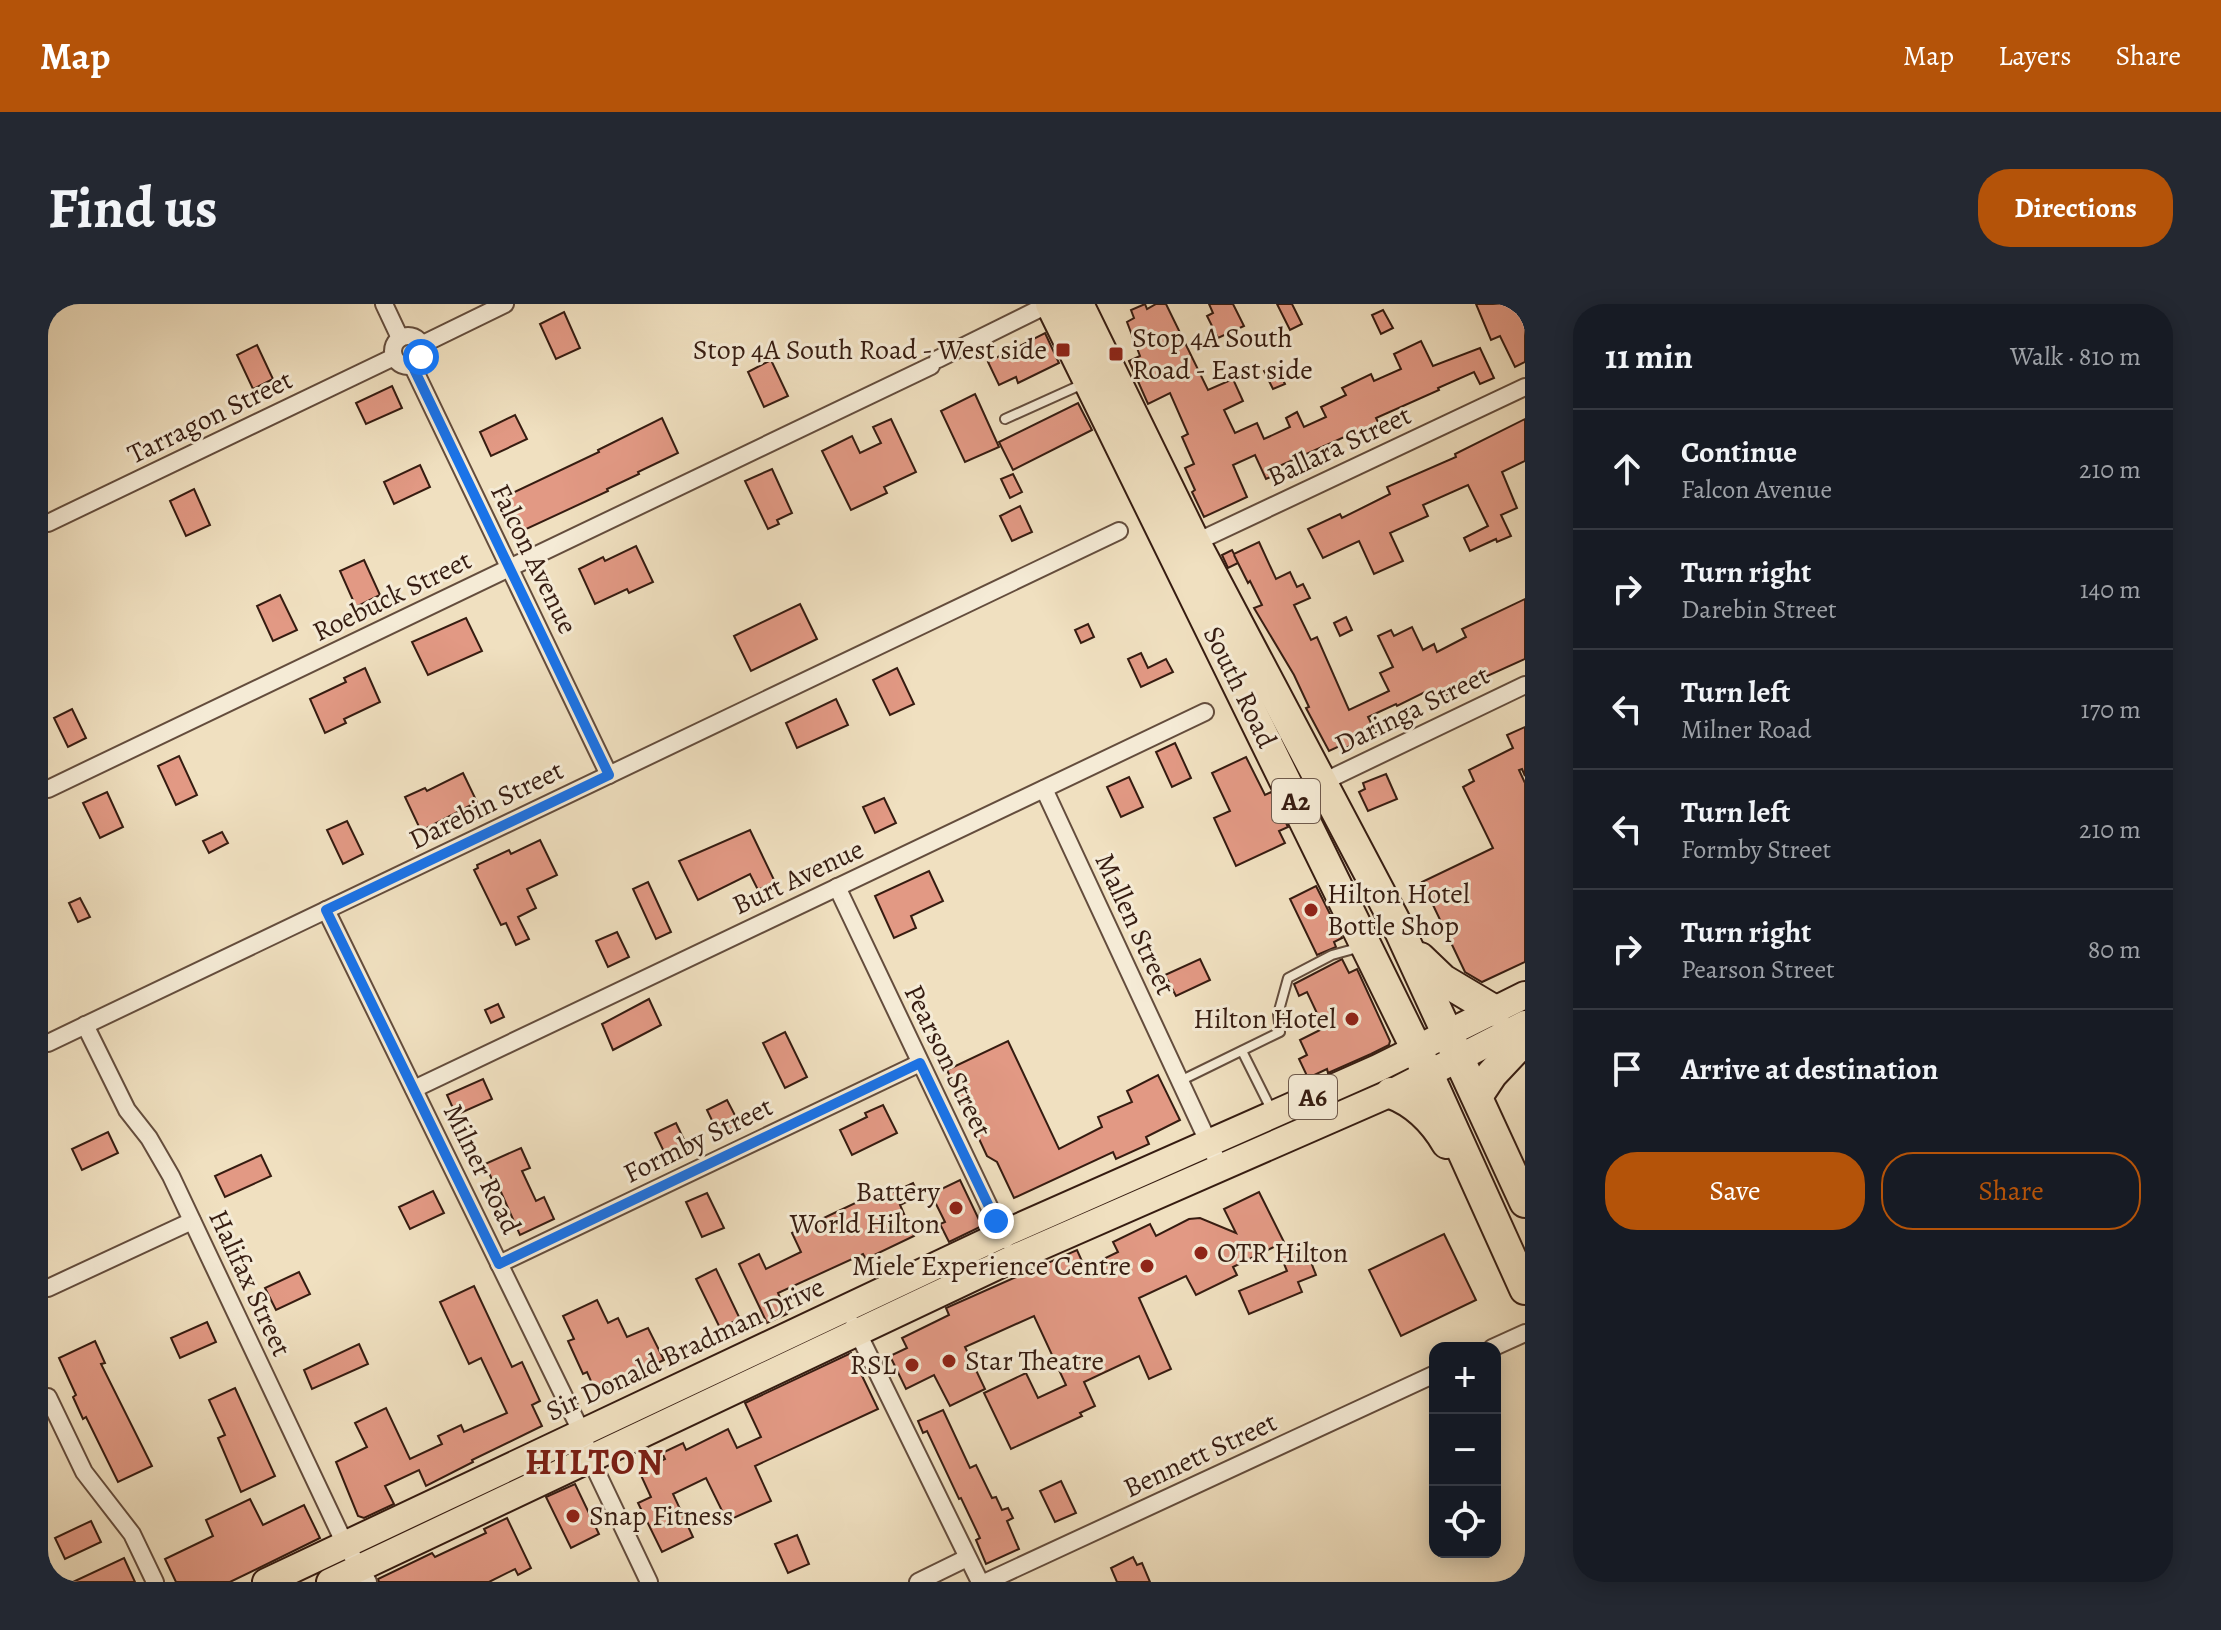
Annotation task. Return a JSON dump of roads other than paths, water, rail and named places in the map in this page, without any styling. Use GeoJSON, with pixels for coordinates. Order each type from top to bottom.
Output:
{"type":"FeatureCollection","features":[{"type":"Feature","properties":{"kind":"highway","name":"South Road"},"geometry":{"type":"LineString","coordinates":[[1050,304],[1099,376],[1185,548],[1525,1289]]}},
{"type":"Feature","properties":{"kind":"highway","name":"South Road"},"geometry":{"type":"LineString","coordinates":[[1078,304],[1099,376]]}},
{"type":"Feature","properties":{"kind":"highway","name":"South Road"},"geometry":{"type":"LineString","coordinates":[[1185,548],[1321,783],[1400,931],[1525,1202]]}},
{"type":"Feature","properties":{"kind":"highway"},"geometry":{"type":"LineString","coordinates":[[1400,931],[1423,963],[1443,980],[1495,1011]]}},
{"type":"Feature","properties":{"kind":"highway"},"geometry":{"type":"LineString","coordinates":[[1478,1095],[1491,1075],[1525,1039]]}},
{"type":"Feature","properties":{"kind":"highway"},"geometry":{"type":"LineString","coordinates":[[1391,1093],[1411,1103],[1441,1133],[1484,1202]]}},
{"type":"Feature","properties":{"kind":"main road","name":"Sir Donald Bradman Drive"},"geometry":{"type":"LineString","coordinates":[[1454,1046],[1495,1011],[1525,995]]}},
{"type":"Feature","properties":{"kind":"main road","name":"Sir Donald Bradman Drive"},"geometry":{"type":"LineString","coordinates":[[266,1582],[582,1433],[852,1319],[1008,1246],[1209,1142],[1274,1115],[1422,1062],[1454,1046],[1525,1024]]}},
{"type":"Feature","properties":{"kind":"main road","name":"Sir Donald Bradman Drive"},"geometry":{"type":"LineString","coordinates":[[1008,1246],[1220,1167],[1391,1093],[1422,1062]]}},
{"type":"Feature","properties":{"kind":"main road","name":"Sir Donald Bradman Drive"},"geometry":{"type":"LineString","coordinates":[[330,1582],[364,1575],[852,1319]]}},
{"type":"Feature","properties":{"kind":"street"},"geometry":{"type":"LineString","coordinates":[[384,304],[400,338]]}},
{"type":"Feature","properties":{"kind":"street"},"geometry":{"type":"LineString","coordinates":[[421,345],[505,304]]}},
{"type":"Feature","properties":{"kind":"street","name":"Roebuck Street"},"geometry":{"type":"LineString","coordinates":[[48,789],[1050,304]]}},
{"type":"Feature","properties":{"kind":"street"},"geometry":{"type":"LineString","coordinates":[[412,337],[421,345],[421,357],[412,365],[403,365],[394,357],[394,345],[400,338],[412,337]]}},
{"type":"Feature","properties":{"kind":"street","name":"Tarragon Street"},"geometry":{"type":"LineString","coordinates":[[48,523],[394,357]]}},
{"type":"Feature","properties":{"kind":"street","name":"Falcon Avenue"},"geometry":{"type":"LineString","coordinates":[[412,365],[609,775]]}},
{"type":"Feature","properties":{"kind":"street","name":"Ballara Street"},"geometry":{"type":"LineString","coordinates":[[1185,548],[1525,387]]}},
{"type":"Feature","properties":{"kind":"street","name":"Darebin Street"},"geometry":{"type":"LineString","coordinates":[[49,1041],[1119,531]]}},
{"type":"Feature","properties":{"kind":"street","name":"Daringa Street"},"geometry":{"type":"LineString","coordinates":[[1321,783],[1525,685]]}},
{"type":"Feature","properties":{"kind":"street","name":"Burt Avenue"},"geometry":{"type":"LineString","coordinates":[[414,1089],[1205,712]]}},
{"type":"Feature","properties":{"kind":"street","name":"Mallen Street"},"geometry":{"type":"LineString","coordinates":[[1044,789],[1220,1167]]}},
{"type":"Feature","properties":{"kind":"street","name":"Pearson Street"},"geometry":{"type":"LineString","coordinates":[[837,887],[1008,1246]]}},
{"type":"Feature","properties":{"kind":"street","name":"Milner Road"},"geometry":{"type":"LineString","coordinates":[[326,910],[582,1433],[590,1458],[649,1582]]}},
{"type":"Feature","properties":{"kind":"street","name":"Halifax Street"},"geometry":{"type":"LineString","coordinates":[[85,1025],[127,1110],[149,1138],[171,1176],[345,1544],[364,1575]]}},
{"type":"Feature","properties":{"kind":"street","name":"Formby Street"},"geometry":{"type":"LineString","coordinates":[[499,1264],[920,1063]]}},
{"type":"Feature","properties":{"kind":"street"},"geometry":{"type":"LineString","coordinates":[[48,1288],[192,1221]]}},
{"type":"Feature","properties":{"kind":"street"},"geometry":{"type":"LineString","coordinates":[[852,1319],[980,1582]]}},
{"type":"Feature","properties":{"kind":"street"},"geometry":{"type":"LineString","coordinates":[[1501,1344],[1525,1333]]}},
{"type":"Feature","properties":{"kind":"street","name":"Bennett Street"},"geometry":{"type":"LineString","coordinates":[[986,1582],[1429,1377]]}},
{"type":"Feature","properties":{"kind":"street"},"geometry":{"type":"LineString","coordinates":[[48,1397],[84,1472],[132,1534],[155,1582]]}},
{"type":"Feature","properties":{"kind":"street"},"geometry":{"type":"LineString","coordinates":[[918,1582],[967,1558]]}},
{"type":"Feature","properties":{"kind":"lane"},"geometry":{"type":"LineString","coordinates":[[1005,419],[1099,376]]}},
{"type":"Feature","properties":{"kind":"lane"},"geometry":{"type":"LineString","coordinates":[[1180,1081],[1280,1032],[1278,1014],[1288,978],[1332,955],[1366,946]]}},
{"type":"Feature","properties":{"kind":"lane"},"geometry":{"type":"LineString","coordinates":[[1242,1051],[1274,1115]]}},
{"type":"Feature","properties":{"kind":"place","name":"Stop 4A South Road - West side"},"geometry":{"type":"Point","coordinates":[1063,350]}},
{"type":"Feature","properties":{"kind":"place","name":"Stop 4A South Road - East side"},"geometry":{"type":"Point","coordinates":[1116,354]}},
{"type":"Feature","properties":{"kind":"place","name":"Hilton Hotel Bottle Shop"},"geometry":{"type":"Point","coordinates":[1311,910]}},
{"type":"Feature","properties":{"kind":"place","name":"Hilton Hotel"},"geometry":{"type":"Point","coordinates":[1352,1019]}},
{"type":"Feature","properties":{"kind":"place","name":"Battery World Hilton"},"geometry":{"type":"Point","coordinates":[956,1208]}},
{"type":"Feature","properties":{"kind":"place","name":"OTR Hilton"},"geometry":{"type":"Point","coordinates":[1201,1253]}},
{"type":"Feature","properties":{"kind":"place","name":"Miele Experience Centre"},"geometry":{"type":"Point","coordinates":[1147,1266]}},
{"type":"Feature","properties":{"kind":"place","name":"Star Theatre"},"geometry":{"type":"Point","coordinates":[949,1361]}},
{"type":"Feature","properties":{"kind":"place","name":"RSL"},"geometry":{"type":"Point","coordinates":[912,1365]}},
{"type":"Feature","properties":{"kind":"place","name":"Snap Fitness"},"geometry":{"type":"Point","coordinates":[573,1516]}},
{"type":"Feature","properties":{"kind":"district","name":"HILTON"},"geometry":{"type":"Point","coordinates":[595,1461]}}]}
